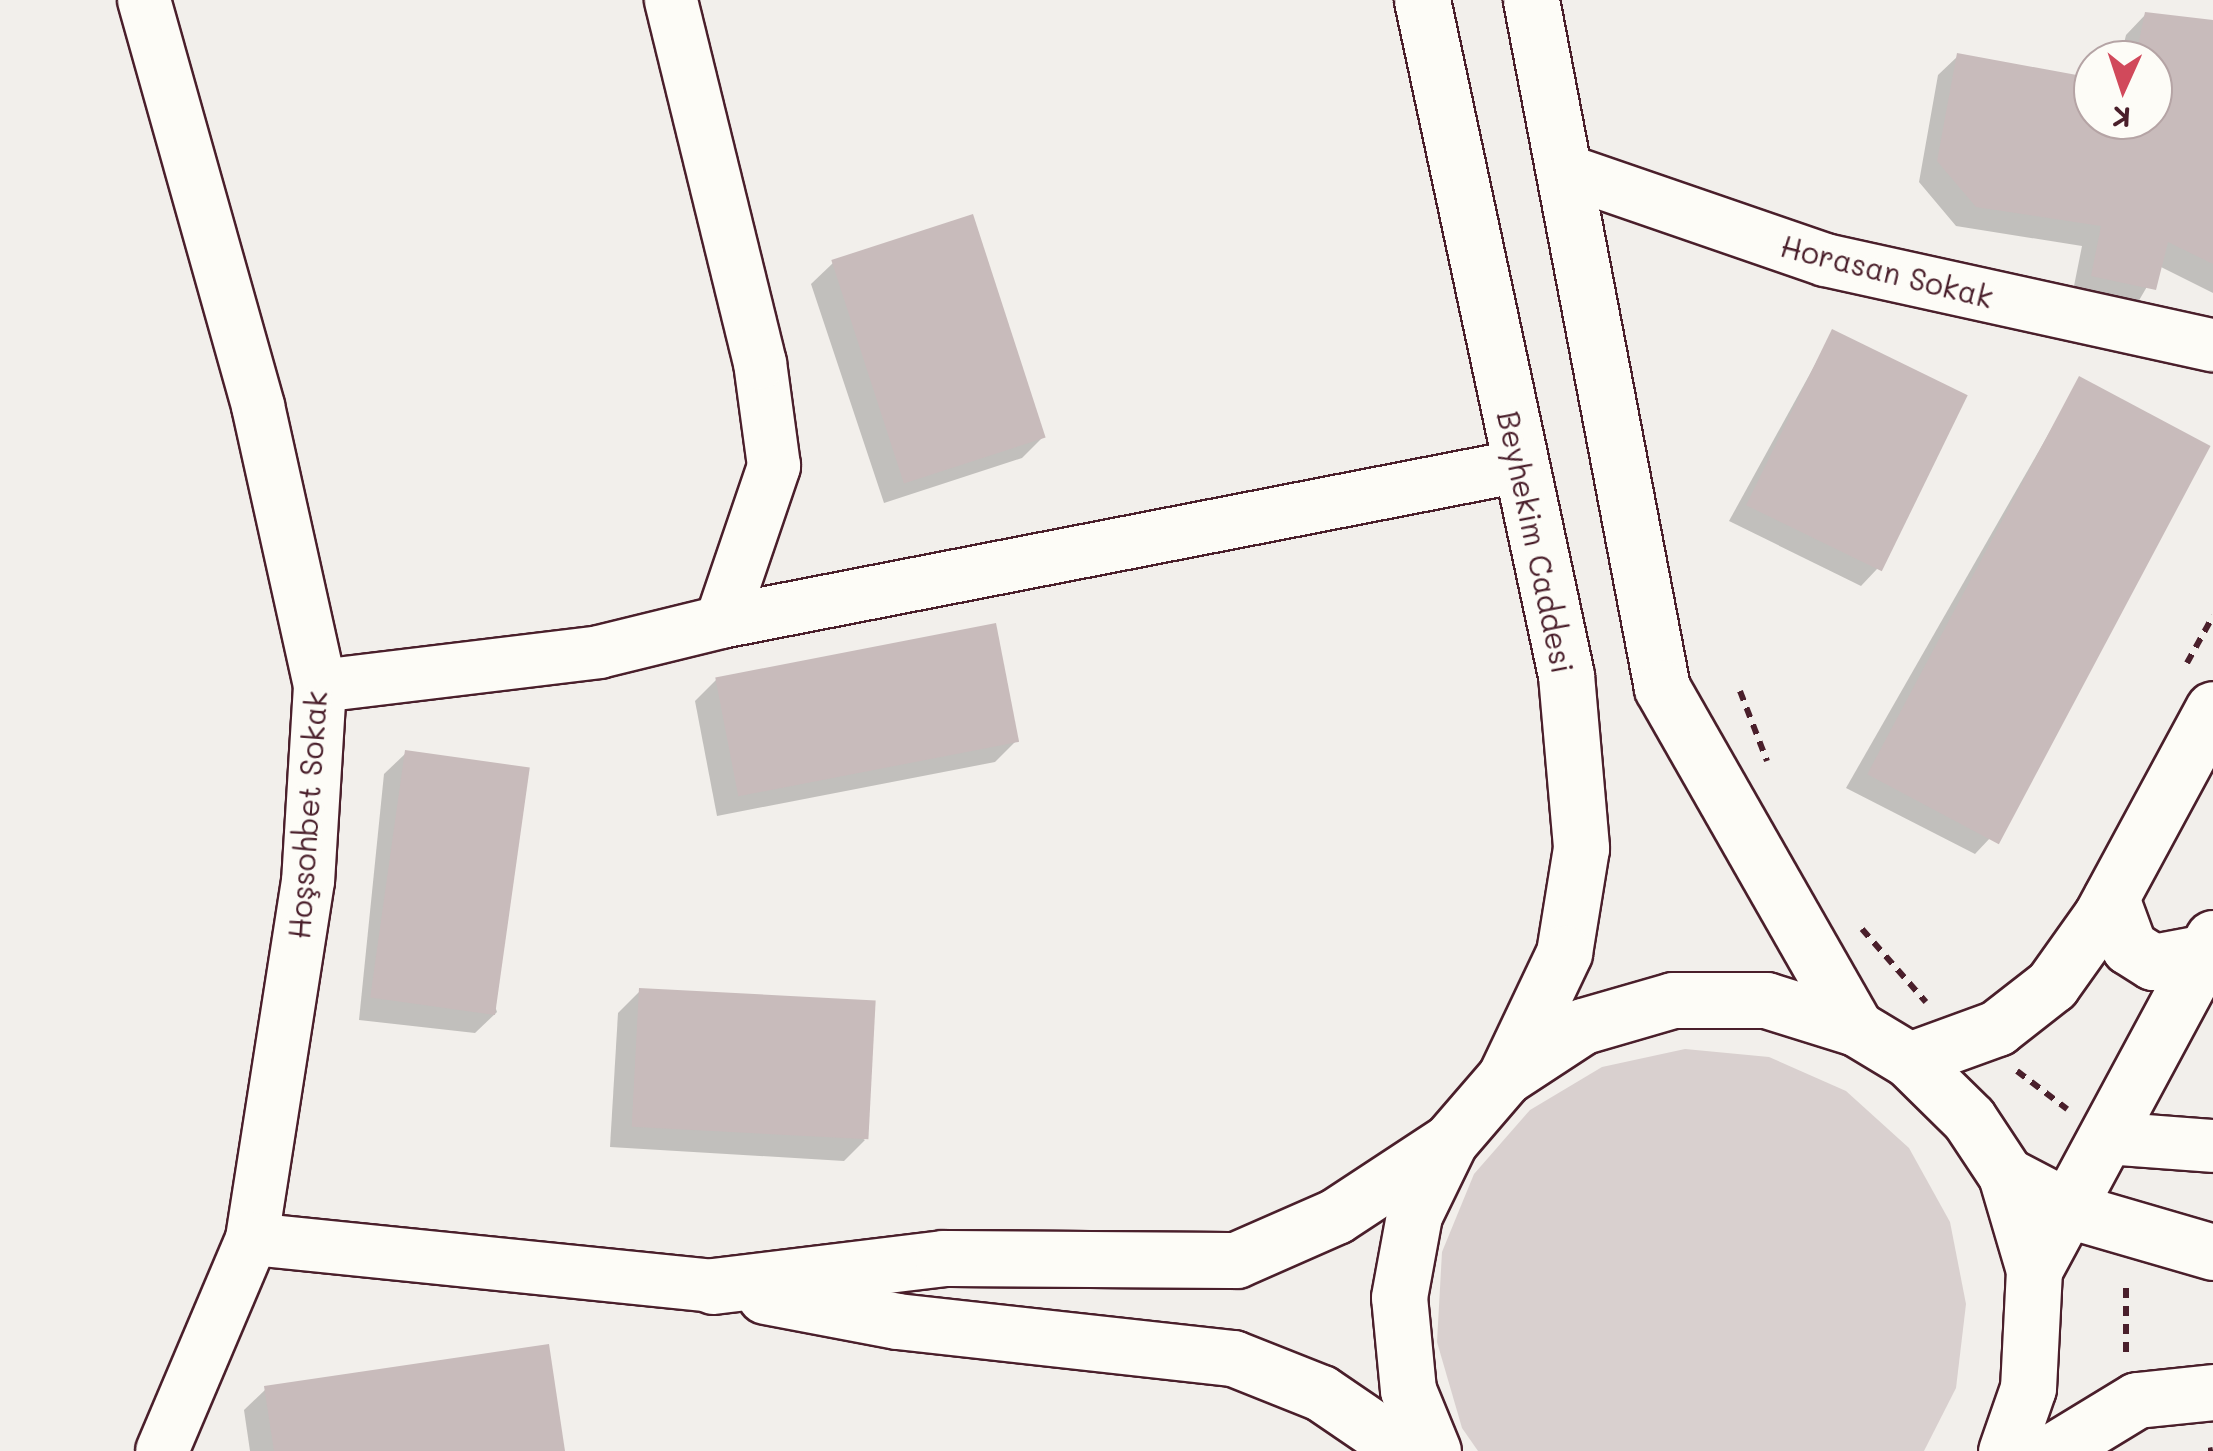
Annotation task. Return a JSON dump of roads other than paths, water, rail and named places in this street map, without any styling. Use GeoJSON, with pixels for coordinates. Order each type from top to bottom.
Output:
{"type":"FeatureCollection","features":[{"type":"Feature","properties":{"kind":"main road","name":"Beyhekim Caddesi"},"geometry":{"type":"LineString","coordinates":[[1422,0],[1566,675],[1580,848],[1564,954],[1505,1078]]}},
{"type":"Feature","properties":{"kind":"main road"},"geometry":{"type":"LineString","coordinates":[[1531,0],[1567,171],[1662,688],[1856,1028]]}},
{"type":"Feature","properties":{"kind":"main road"},"geometry":{"type":"LineString","coordinates":[[1909,1060],[1983,1034],[2052,985],[2111,898],[2213,710]]}},
{"type":"Feature","properties":{"kind":"main road"},"geometry":{"type":"LineString","coordinates":[[2111,898],[2129,947],[2153,962],[2209,945]]}},
{"type":"Feature","properties":{"kind":"main road"},"geometry":{"type":"LineString","coordinates":[[2034,1270],[2209,945]]}},
{"type":"Feature","properties":{"kind":"main road"},"geometry":{"type":"LineString","coordinates":[[1433,1451],[1408,1390],[1399,1297],[1414,1215],[1450,1141],[1505,1078],[1583,1026],[1672,1000],[1766,1000],[1856,1028],[1909,1060],[1969,1119],[2006,1174],[2034,1270],[2028,1388],[2006,1451]]}},
{"type":"Feature","properties":{"kind":"main road"},"geometry":{"type":"LineString","coordinates":[[714,1286],[942,1258],[1236,1260],[1336,1216],[1450,1141]]}},
{"type":"Feature","properties":{"kind":"main road"},"geometry":{"type":"LineString","coordinates":[[2006,1174],[2070,1206],[2213,1252]]}},
{"type":"Feature","properties":{"kind":"main road"},"geometry":{"type":"LineString","coordinates":[[714,1286],[897,1321],[1233,1358],[1321,1393],[1406,1451]]}},
{"type":"Feature","properties":{"kind":"main road"},"geometry":{"type":"LineString","coordinates":[[2054,1451],[2137,1400],[2213,1392]]}},
{"type":"Feature","properties":{"kind":"street","name":"Hoşsohbet Sokak"},"geometry":{"type":"LineString","coordinates":[[144,0],[258,406],[320,686],[308,880],[252,1238],[162,1451]]}},
{"type":"Feature","properties":{"kind":"street"},"geometry":{"type":"LineString","coordinates":[[671,0],[760,364],[774,466],[721,622]]}},
{"type":"Feature","properties":{"kind":"street","name":"Horasan Sokak"},"geometry":{"type":"LineString","coordinates":[[1567,171],[1825,260],[2213,345]]}},
{"type":"Feature","properties":{"kind":"street"},"geometry":{"type":"LineString","coordinates":[[320,686],[598,652],[721,622],[1520,466]]}},
{"type":"Feature","properties":{"kind":"street"},"geometry":{"type":"LineString","coordinates":[[2106,1138],[2213,1146]]}},
{"type":"Feature","properties":{"kind":"street"},"geometry":{"type":"LineString","coordinates":[[252,1238],[714,1286]]}}]}
